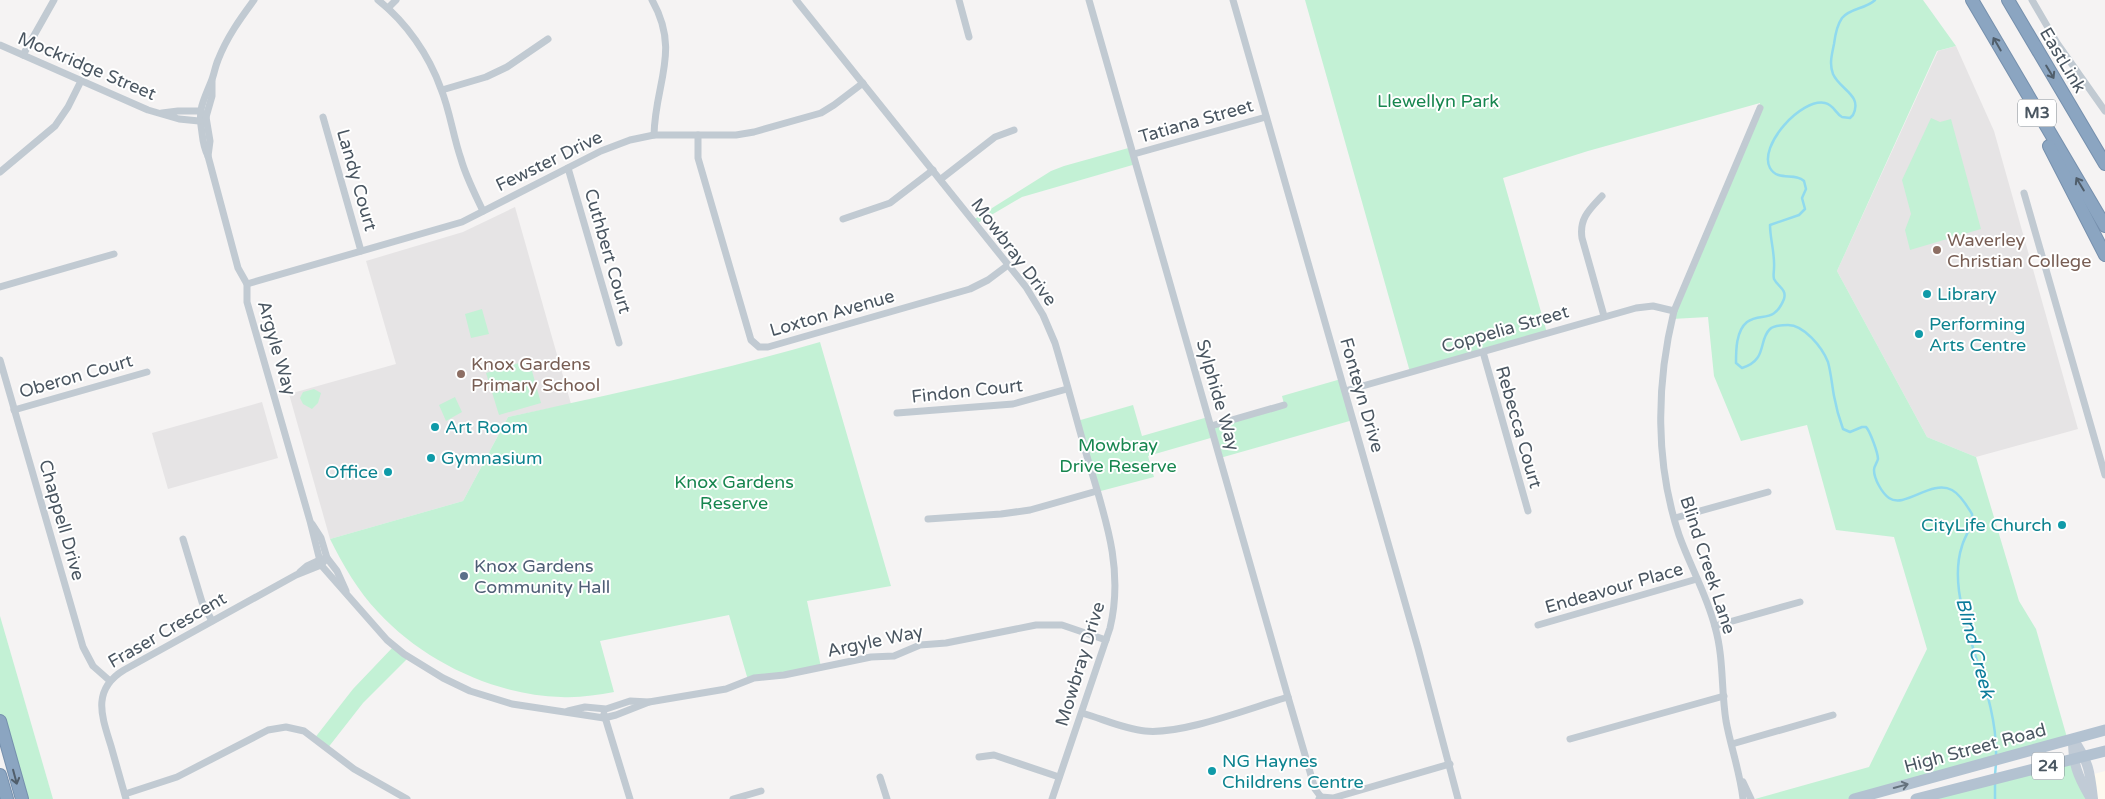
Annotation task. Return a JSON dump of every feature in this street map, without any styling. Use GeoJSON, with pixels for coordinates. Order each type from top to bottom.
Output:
{"type":"FeatureCollection","features":[{"type":"Feature","properties":{"kind":"highway","name":"M3"},"geometry":{"type":"LineString","coordinates":[[1972,0],[2105,226]]}},
{"type":"Feature","properties":{"kind":"highway","name":"EastLink"},"geometry":{"type":"LineString","coordinates":[[2008,0],[2105,164]]}},
{"type":"Feature","properties":{"kind":"highway"},"geometry":{"type":"LineString","coordinates":[[2021,85],[2059,167],[2105,254]]}},
{"type":"Feature","properties":{"kind":"highway"},"geometry":{"type":"LineString","coordinates":[[2081,123],[2105,156]]}},
{"type":"Feature","properties":{"kind":"highway"},"geometry":{"type":"LineString","coordinates":[[0,721],[22,799]]}},
{"type":"Feature","properties":{"kind":"highway"},"geometry":{"type":"LineString","coordinates":[[0,775],[7,799]]}},
{"type":"Feature","properties":{"kind":"main road","name":"High Street Road"},"geometry":{"type":"LineString","coordinates":[[1854,799],[2105,730]]}},
{"type":"Feature","properties":{"kind":"main road","name":"High Street Road"},"geometry":{"type":"LineString","coordinates":[[1916,799],[2105,751]]}},
{"type":"Feature","properties":{"kind":"street"},"geometry":{"type":"LineString","coordinates":[[23,55],[54,0]]}},
{"type":"Feature","properties":{"kind":"street","name":"Argyle Way"},"geometry":{"type":"LineString","coordinates":[[254,0],[227,39],[212,81],[205,94],[199,120],[203,146],[208,156],[238,268],[247,284],[247,302],[310,521],[319,562],[370,622],[391,643],[404,654],[443,678],[470,691],[504,702],[534,708],[608,717],[650,702]]}},
{"type":"Feature","properties":{"kind":"street"},"geometry":{"type":"LineString","coordinates":[[378,0],[388,8],[417,42],[442,90],[462,162],[483,211]]}},
{"type":"Feature","properties":{"kind":"street"},"geometry":{"type":"LineString","coordinates":[[388,8],[396,0]]}},
{"type":"Feature","properties":{"kind":"street"},"geometry":{"type":"LineString","coordinates":[[652,0],[662,21],[667,48],[665,68],[655,108],[654,135]]}},
{"type":"Feature","properties":{"kind":"street","name":"Mowbray Drive"},"geometry":{"type":"LineString","coordinates":[[796,0],[1008,265],[1035,301],[1047,322],[1055,344],[1097,491],[1115,565],[1114,609],[1106,640],[1052,799]]}},
{"type":"Feature","properties":{"kind":"street"},"geometry":{"type":"LineString","coordinates":[[958,0],[969,37]]}},
{"type":"Feature","properties":{"kind":"street","name":"Sylphide Way"},"geometry":{"type":"LineString","coordinates":[[1089,0],[1288,697],[1315,788],[1320,798]]}},
{"type":"Feature","properties":{"kind":"street","name":"Fonteyn Drive"},"geometry":{"type":"LineString","coordinates":[[1233,0],[1345,391],[1450,764],[1458,799]]}},
{"type":"Feature","properties":{"kind":"street"},"geometry":{"type":"LineString","coordinates":[[2032,0],[2057,43],[2105,112]]}},
{"type":"Feature","properties":{"kind":"street"},"geometry":{"type":"LineString","coordinates":[[442,90],[486,77],[507,67],[548,38]]}},
{"type":"Feature","properties":{"kind":"street","name":"Mockridge Street"},"geometry":{"type":"LineString","coordinates":[[0,45],[136,105],[177,118],[199,120],[206,117]]}},
{"type":"Feature","properties":{"kind":"street"},"geometry":{"type":"LineString","coordinates":[[0,172],[55,126],[68,107],[81,81]]}},
{"type":"Feature","properties":{"kind":"street","name":"Argyle Way"},"geometry":{"type":"LineString","coordinates":[[208,156],[210,141],[206,117],[212,96],[212,81]]}},
{"type":"Feature","properties":{"kind":"street","name":"Fewster Drive"},"geometry":{"type":"LineString","coordinates":[[247,284],[453,225],[614,145],[654,135],[745,134],[828,110],[863,83]]}},
{"type":"Feature","properties":{"kind":"street","name":"Blind Creek Lane"},"geometry":{"type":"LineString","coordinates":[[1743,799],[1741,778],[1726,721],[1721,655],[1715,626],[1683,546],[1674,518],[1665,476],[1660,421],[1665,359],[1674,311],[1760,108]]}},
{"type":"Feature","properties":{"kind":"street"},"geometry":{"type":"LineString","coordinates":[[200,111],[206,117]]}},
{"type":"Feature","properties":{"kind":"street","name":"Mockridge Street"},"geometry":{"type":"LineString","coordinates":[[162,113],[200,111]]}},
{"type":"Feature","properties":{"kind":"street","name":"Landy Court"},"geometry":{"type":"LineString","coordinates":[[323,117],[361,251]]}},
{"type":"Feature","properties":{"kind":"street","name":"Tatiana Street"},"geometry":{"type":"LineString","coordinates":[[1134,154],[1266,117]]}},
{"type":"Feature","properties":{"kind":"street"},"geometry":{"type":"LineString","coordinates":[[941,180],[995,137],[1014,130]]}},
{"type":"Feature","properties":{"kind":"street","name":"Loxton Avenue"},"geometry":{"type":"LineString","coordinates":[[698,136],[698,158],[751,340],[759,348],[970,289],[988,280],[1008,265]]}},
{"type":"Feature","properties":{"kind":"street","name":"Cuthbert Court"},"geometry":{"type":"LineString","coordinates":[[568,168],[618,343]]}},
{"type":"Feature","properties":{"kind":"street"},"geometry":{"type":"LineString","coordinates":[[843,219],[890,203],[932,170]]}},
{"type":"Feature","properties":{"kind":"street"},"geometry":{"type":"LineString","coordinates":[[2024,193],[2105,475]]}},
{"type":"Feature","properties":{"kind":"street"},"geometry":{"type":"LineString","coordinates":[[1602,196],[1587,211],[1581,227],[1582,238],[1604,316]]}},
{"type":"Feature","properties":{"kind":"street"},"geometry":{"type":"LineString","coordinates":[[0,287],[114,254]]}},
{"type":"Feature","properties":{"kind":"street","name":"Coppelia Street"},"geometry":{"type":"LineString","coordinates":[[1345,391],[1604,316],[1648,306],[1659,306],[1674,311]]}},
{"type":"Feature","properties":{"kind":"street","name":"Rebecca Court"},"geometry":{"type":"LineString","coordinates":[[1483,352],[1528,511]]}},
{"type":"Feature","properties":{"kind":"street","name":"Chappell Drive"},"geometry":{"type":"LineString","coordinates":[[0,360],[83,647],[93,666],[110,681]]}},
{"type":"Feature","properties":{"kind":"street","name":"Oberon Court"},"geometry":{"type":"LineString","coordinates":[[14,410],[146,372]]}},
{"type":"Feature","properties":{"kind":"street","name":"Findon Court"},"geometry":{"type":"LineString","coordinates":[[897,414],[1013,404],[1067,389]]}},
{"type":"Feature","properties":{"kind":"street"},"geometry":{"type":"LineString","coordinates":[[1211,426],[1284,405]]}},
{"type":"Feature","properties":{"kind":"street"},"geometry":{"type":"LineString","coordinates":[[928,519],[1030,510],[1097,491]]}},
{"type":"Feature","properties":{"kind":"street"},"geometry":{"type":"LineString","coordinates":[[1674,518],[1768,492]]}},
{"type":"Feature","properties":{"kind":"street","name":"Argyle Way"},"geometry":{"type":"LineString","coordinates":[[310,521],[321,538],[327,558],[338,572],[348,595]]}},
{"type":"Feature","properties":{"kind":"street"},"geometry":{"type":"LineString","coordinates":[[183,539],[202,602],[212,621]]}},
{"type":"Feature","properties":{"kind":"street","name":"Fraser Crescent"},"geometry":{"type":"LineString","coordinates":[[126,797],[101,709],[104,692],[110,681],[124,670],[327,558]]}},
{"type":"Feature","properties":{"kind":"street","name":"Endeavour Place"},"geometry":{"type":"LineString","coordinates":[[1538,625],[1697,579]]}},
{"type":"Feature","properties":{"kind":"street"},"geometry":{"type":"LineString","coordinates":[[1715,626],[1800,602]]}},
{"type":"Feature","properties":{"kind":"street","name":"Argyle Way"},"geometry":{"type":"LineString","coordinates":[[568,711],[585,707],[606,709],[625,702],[650,702],[732,688],[762,677],[784,675],[871,657],[894,656],[920,645],[946,643],[1036,625],[1062,625],[1106,640]]}},
{"type":"Feature","properties":{"kind":"street"},"geometry":{"type":"LineString","coordinates":[[1570,739],[1724,696]]}},
{"type":"Feature","properties":{"kind":"street"},"geometry":{"type":"LineString","coordinates":[[1082,713],[1130,728],[1160,731],[1179,729],[1288,697]]}},
{"type":"Feature","properties":{"kind":"street"},"geometry":{"type":"LineString","coordinates":[[606,709],[612,738],[630,799]]}},
{"type":"Feature","properties":{"kind":"street"},"geometry":{"type":"LineString","coordinates":[[1732,744],[1833,715]]}},
{"type":"Feature","properties":{"kind":"street"},"geometry":{"type":"LineString","coordinates":[[126,797],[177,777],[268,730],[286,727],[304,731],[346,764],[402,798]]}},
{"type":"Feature","properties":{"kind":"street"},"geometry":{"type":"LineString","coordinates":[[2073,739],[2085,757],[2090,775],[2092,799]]}},
{"type":"Feature","properties":{"kind":"street"},"geometry":{"type":"LineString","coordinates":[[2073,739],[2073,760],[2078,777],[2092,799]]}},
{"type":"Feature","properties":{"kind":"street"},"geometry":{"type":"LineString","coordinates":[[979,757],[994,755],[1059,777]]}},
{"type":"Feature","properties":{"kind":"street"},"geometry":{"type":"LineString","coordinates":[[1320,798],[1333,798],[1450,764]]}},
{"type":"Feature","properties":{"kind":"street"},"geometry":{"type":"LineString","coordinates":[[880,777],[887,799]]}},
{"type":"Feature","properties":{"kind":"street","name":"Blind Creek Lane"},"geometry":{"type":"LineString","coordinates":[[1741,778],[1751,799]]}},
{"type":"Feature","properties":{"kind":"street"},"geometry":{"type":"LineString","coordinates":[[733,799],[761,791]]}},
{"type":"Feature","properties":{"kind":"shaded area","name":"Waverley Christian College"},"geometry":{"type":"Polygon","coordinates":[[[1956,46],[1994,131],[2078,429],[1976,457],[1927,437],[1837,271],[1938,51],[1956,46]]]}},
{"type":"Feature","properties":{"kind":"shaded area","name":"Knox Gardens Primary School"},"geometry":{"type":"Polygon","coordinates":[[[515,207],[571,404],[508,417],[463,501],[330,539],[289,394],[396,364],[366,261],[463,232],[515,207]]]}},
{"type":"Feature","properties":{"kind":"shaded area"},"geometry":{"type":"Polygon","coordinates":[[[262,402],[278,458],[168,489],[152,433],[262,402]]]}},
{"type":"Feature","properties":{"kind":"shaded area"},"geometry":{"type":"Polygon","coordinates":[[[2105,771],[2105,799],[2093,799],[2090,775],[2105,771]]]}},
{"type":"Feature","properties":{"kind":"green space","name":"Llewellyn Park"},"geometry":{"type":"Polygon","coordinates":[[[1305,0],[1923,0],[1956,46],[1937,51],[1837,271],[1927,437],[1976,457],[2019,601],[2036,629],[2068,741],[1854,799],[1755,799],[1869,767],[1927,649],[1894,537],[1836,530],[1807,425],[1741,441],[1714,376],[1708,317],[1672,319],[1760,108],[1760,103],[1588,151],[1503,178],[1547,333],[1410,372],[1305,0]]]}},
{"type":"Feature","properties":{"kind":"green space"},"geometry":{"type":"Polygon","coordinates":[[[1931,118],[1940,122],[1951,119],[1981,229],[1910,250],[1905,230],[1911,214],[1902,180],[1931,118]]]}},
{"type":"Feature","properties":{"kind":"green space"},"geometry":{"type":"Polygon","coordinates":[[[1132,147],[1136,164],[1022,197],[976,224],[973,220],[1051,171],[1132,147]]]}},
{"type":"Feature","properties":{"kind":"green space"},"geometry":{"type":"Polygon","coordinates":[[[482,309],[489,334],[471,338],[465,314],[482,309]]]}},
{"type":"Feature","properties":{"kind":"green space","name":"Knox Gardens Reserve"},"geometry":{"type":"Polygon","coordinates":[[[820,342],[891,586],[807,601],[821,667],[748,680],[729,615],[600,641],[614,692],[568,697],[536,695],[510,690],[461,672],[438,660],[396,630],[357,587],[330,539],[463,501],[508,417],[704,373],[820,342]]]}},
{"type":"Feature","properties":{"kind":"green space"},"geometry":{"type":"Polygon","coordinates":[[[529,360],[541,403],[499,415],[486,373],[529,360]]]}},
{"type":"Feature","properties":{"kind":"green space","name":"Mowbray Drive Reserve"},"geometry":{"type":"Polygon","coordinates":[[[1341,379],[1353,420],[1220,458],[1214,437],[1148,456],[1154,477],[1097,492],[1077,421],[1133,405],[1142,436],[1208,417],[1211,426],[1284,404],[1282,396],[1341,379]]]}},
{"type":"Feature","properties":{"kind":"green space"},"geometry":{"type":"Polygon","coordinates":[[[314,389],[321,393],[318,403],[312,409],[303,404],[300,398],[303,392],[314,389]]]}},
{"type":"Feature","properties":{"kind":"green space"},"geometry":{"type":"Polygon","coordinates":[[[455,397],[462,412],[446,421],[439,405],[455,397]]]}},
{"type":"Feature","properties":{"kind":"green space"},"geometry":{"type":"Polygon","coordinates":[[[0,616],[53,799],[21,799],[0,721],[0,616]]]}},
{"type":"Feature","properties":{"kind":"green space"},"geometry":{"type":"Polygon","coordinates":[[[394,646],[409,657],[363,703],[327,749],[314,739],[353,689],[394,646]]]}},
{"type":"Feature","properties":{"kind":"green space"},"geometry":{"type":"Polygon","coordinates":[[[2073,760],[2092,799],[1919,799],[2073,760]]]}},
{"type":"Feature","properties":{"kind":"waterway","name":"Blind Creek"},"geometry":{"type":"LineString","coordinates":[[1875,0],[1845,15],[1836,31],[1831,66],[1836,80],[1853,97],[1855,102],[1853,115],[1850,118],[1842,117],[1828,104],[1815,103],[1805,108],[1784,125],[1770,148],[1768,159],[1773,172],[1777,175],[1796,177],[1804,181],[1806,189],[1802,198],[1805,209],[1799,215],[1770,225],[1774,257],[1774,278],[1785,296],[1780,307],[1772,315],[1752,319],[1743,326],[1737,341],[1736,363],[1742,368],[1756,360],[1766,334],[1772,328],[1788,325],[1800,329],[1812,338],[1828,362],[1843,429],[1850,432],[1866,427],[1870,433],[1878,456],[1874,474],[1886,496],[1895,500],[1903,500],[1936,488],[1944,488],[1955,492],[1966,504],[1972,514],[1972,519],[1959,557],[1959,591],[1968,633],[1992,715],[1996,758]]}},
{"type":"Feature","properties":{"kind":"waterway","name":"Blind Creek"},"geometry":{"type":"LineString","coordinates":[[1995,775],[1996,763]]}},
{"type":"Feature","properties":{"kind":"waterway","name":"Blind Creek"},"geometry":{"type":"LineString","coordinates":[[1995,783],[1995,799]]}},
{"type":"Feature","properties":{"kind":"place","name":"Waverley Christian College"},"geometry":{"type":"Point","coordinates":[1937,250]}},
{"type":"Feature","properties":{"kind":"place","name":"Library"},"geometry":{"type":"Point","coordinates":[1927,294]}},
{"type":"Feature","properties":{"kind":"place","name":"Performing Arts Centre"},"geometry":{"type":"Point","coordinates":[1919,334]}},
{"type":"Feature","properties":{"kind":"place","name":"Knox Gardens Primary School"},"geometry":{"type":"Point","coordinates":[461,374]}},
{"type":"Feature","properties":{"kind":"place","name":"Art Room"},"geometry":{"type":"Point","coordinates":[435,427]}},
{"type":"Feature","properties":{"kind":"place","name":"Gymnasium"},"geometry":{"type":"Point","coordinates":[431,458]}},
{"type":"Feature","properties":{"kind":"place","name":"Office"},"geometry":{"type":"Point","coordinates":[388,472]}},
{"type":"Feature","properties":{"kind":"place","name":"CityLife Church"},"geometry":{"type":"Point","coordinates":[2062,525]}},
{"type":"Feature","properties":{"kind":"place","name":"Knox Gardens Community Hall"},"geometry":{"type":"Point","coordinates":[464,576]}},
{"type":"Feature","properties":{"kind":"place","name":"NG Haynes Childrens Centre"},"geometry":{"type":"Point","coordinates":[1212,771]}}]}
